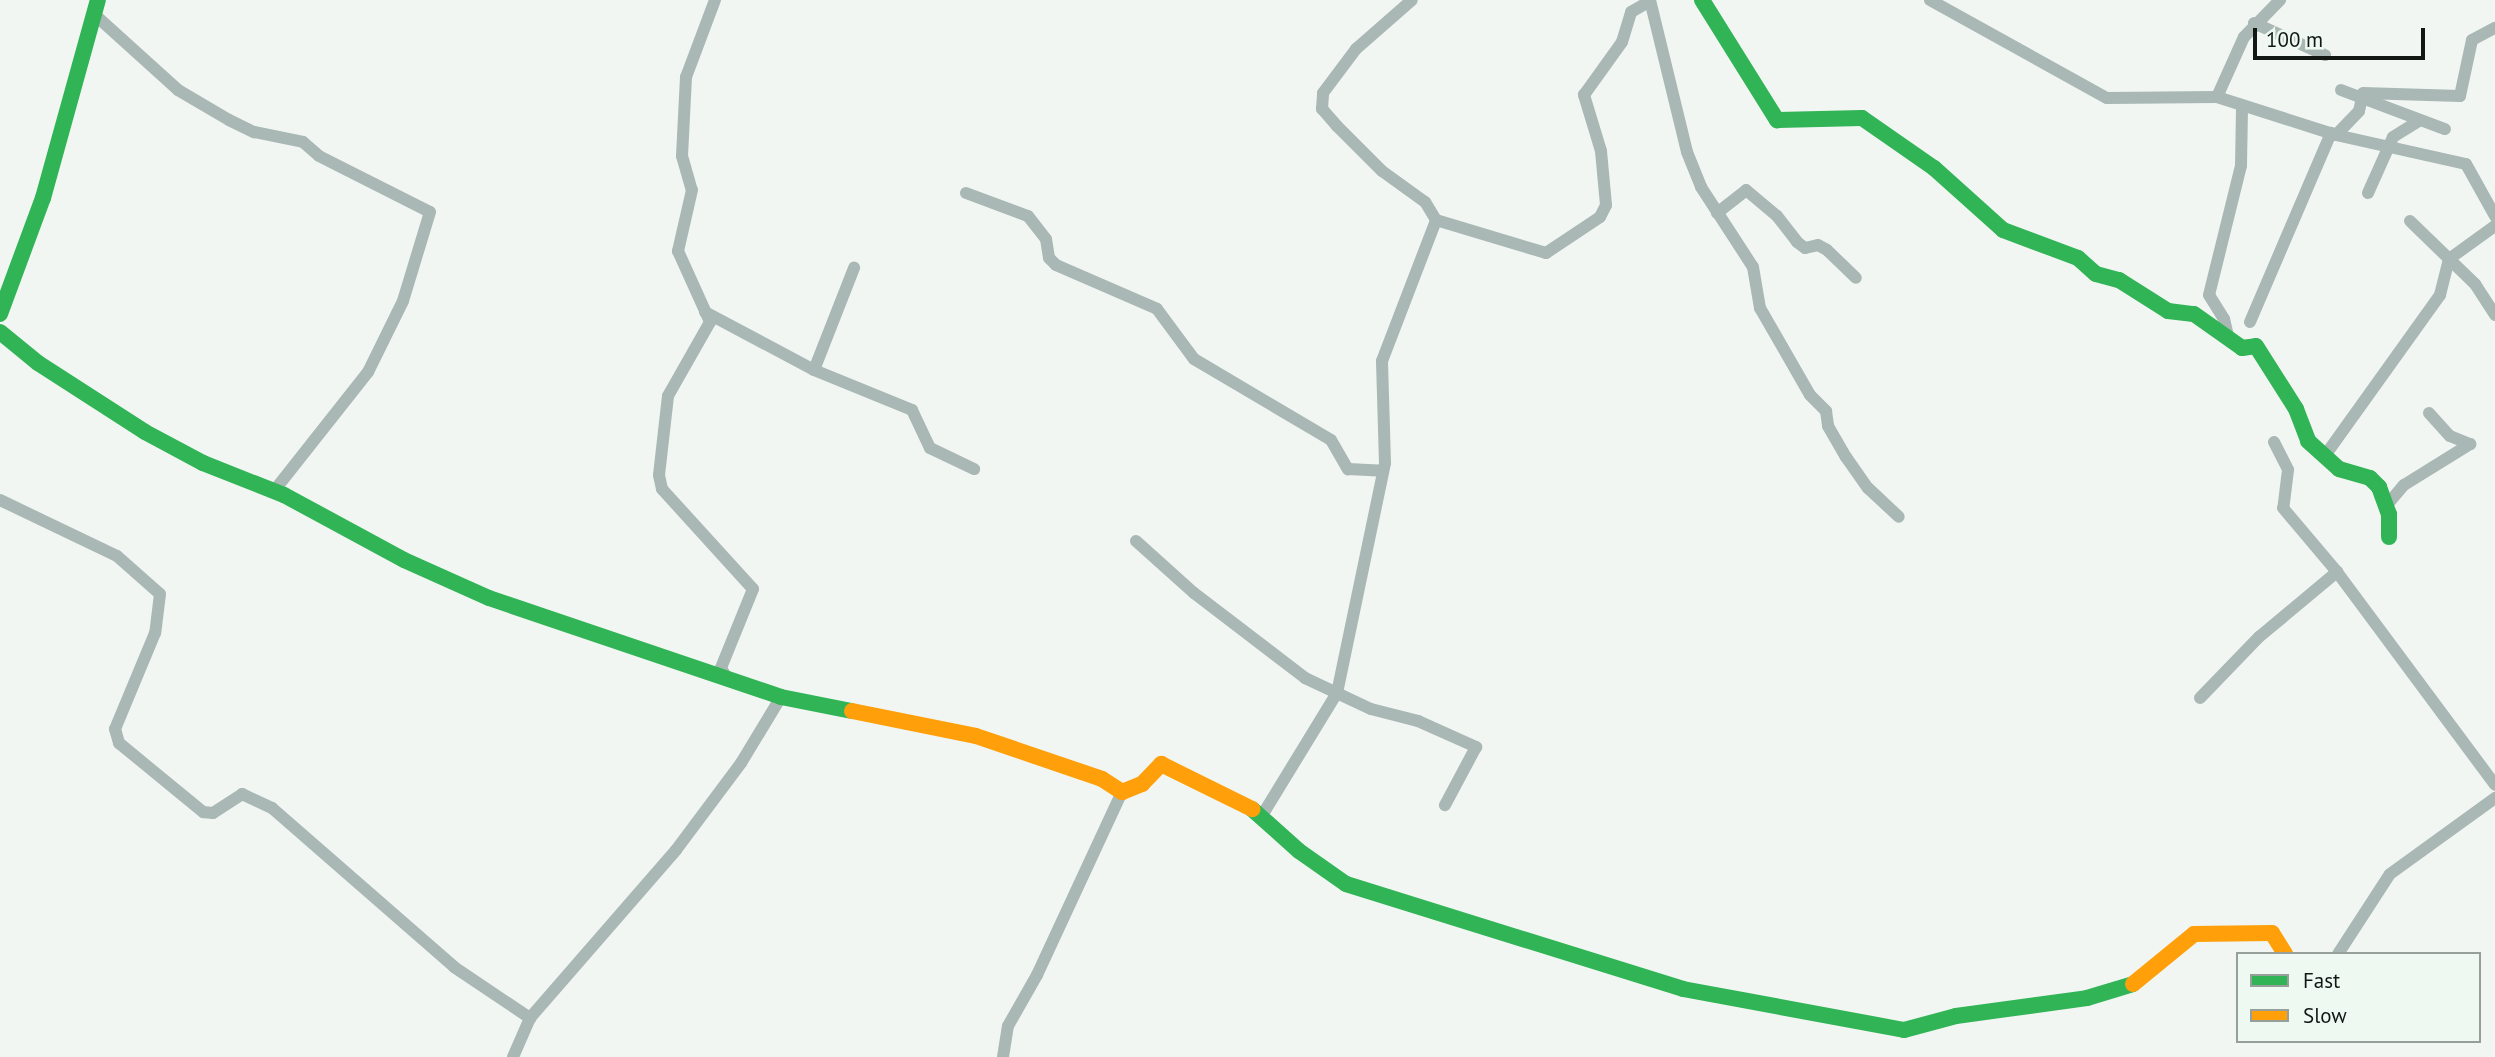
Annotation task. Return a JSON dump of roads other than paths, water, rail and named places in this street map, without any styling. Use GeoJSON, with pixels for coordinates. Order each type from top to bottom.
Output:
{"type":"FeatureCollection","features":[{"type":"Feature","properties":{"kind":"street"},"geometry":{"type":"LineString","coordinates":[[715,0],[686,78],[682,156],[692,190],[678,244],[709,331],[668,396],[659,481],[753,589],[721,667],[727,678]]}},
{"type":"Feature","properties":{"kind":"street"},"geometry":{"type":"LineString","coordinates":[[1412,0],[1356,49],[1323,93],[1322,109],[1382,171],[1425,202],[1436,220],[1546,253],[1600,217],[1606,205],[1601,151],[1584,95],[1622,41],[1631,12],[1650,0],[1687,152],[1717,214],[1753,267],[1759,308],[1810,395],[1826,411],[1828,426],[1846,457],[1868,488],[1899,517]]}},
{"type":"Feature","properties":{"kind":"street"},"geometry":{"type":"LineString","coordinates":[[1702,0],[1777,120],[1861,118],[1934,167],[2003,230],[2078,258],[2096,274],[2119,280],[2142,298],[2168,312],[2194,314],[2242,348],[2256,346],[2296,409],[2302,432],[2324,457],[2339,469],[2370,478],[2387,505],[2389,537]]}},
{"type":"Feature","properties":{"kind":"street"},"geometry":{"type":"LineString","coordinates":[[1930,0],[1988,36],[2034,54],[2106,98],[2217,97],[2333,134],[2390,144],[2429,158],[2466,164],[2493,208]]}},
{"type":"Feature","properties":{"kind":"street"},"geometry":{"type":"LineString","coordinates":[[2217,97],[2254,23],[2280,0]]}},
{"type":"Feature","properties":{"kind":"street"},"geometry":{"type":"LineString","coordinates":[[0,314],[35,222],[96,7],[178,90],[254,132],[303,142],[319,156],[430,212],[403,301],[368,372],[274,491]]}},
{"type":"Feature","properties":{"kind":"street"},"geometry":{"type":"LineString","coordinates":[[2254,23],[2325,55]]}},
{"type":"Feature","properties":{"kind":"street"},"geometry":{"type":"LineString","coordinates":[[2250,321],[2333,134],[2359,111],[2363,93],[2460,96],[2472,40],[2495,28]]}},
{"type":"Feature","properties":{"kind":"street"},"geometry":{"type":"LineString","coordinates":[[2341,90],[2445,129]]}},
{"type":"Feature","properties":{"kind":"street"},"geometry":{"type":"LineString","coordinates":[[2228,336],[2224,319],[2209,295],[2241,166],[2242,106]]}},
{"type":"Feature","properties":{"kind":"street"},"geometry":{"type":"LineString","coordinates":[[2368,193],[2393,137],[2420,120]]}},
{"type":"Feature","properties":{"kind":"street"},"geometry":{"type":"LineString","coordinates":[[1717,214],[1739,191],[1746,190],[1777,216],[1797,242],[1805,248],[1818,245],[1827,250],[1856,278]]}},
{"type":"Feature","properties":{"kind":"street"},"geometry":{"type":"LineString","coordinates":[[967,193],[1028,216],[1046,239],[1049,258],[1056,265],[1157,309],[1194,359],[1331,439],[1348,470],[1383,471]]}},
{"type":"Feature","properties":{"kind":"street"},"geometry":{"type":"LineString","coordinates":[[1263,814],[1337,693],[1383,471],[1387,440],[1382,361],[1436,220]]}},
{"type":"Feature","properties":{"kind":"street"},"geometry":{"type":"LineString","coordinates":[[2410,221],[2475,284],[2495,315]]}},
{"type":"Feature","properties":{"kind":"street"},"geometry":{"type":"LineString","coordinates":[[2324,457],[2440,295],[2449,259],[2495,226]]}},
{"type":"Feature","properties":{"kind":"street"},"geometry":{"type":"LineString","coordinates":[[814,370],[854,268]]}},
{"type":"Feature","properties":{"kind":"street"},"geometry":{"type":"LineString","coordinates":[[701,310],[814,370],[912,410],[930,448],[974,469]]}},
{"type":"Feature","properties":{"kind":"street"},"geometry":{"type":"LineString","coordinates":[[0,332],[38,363],[145,432],[203,463],[274,491],[404,559],[489,598],[781,697],[976,736],[1102,779],[1122,792]]}},
{"type":"Feature","properties":{"kind":"street"},"geometry":{"type":"LineString","coordinates":[[2387,505],[2404,485],[2470,444],[2450,436],[2429,413]]}},
{"type":"Feature","properties":{"kind":"street"},"geometry":{"type":"LineString","coordinates":[[2274,442],[2288,470],[2283,508],[2337,572],[2495,785]]}},
{"type":"Feature","properties":{"kind":"street"},"geometry":{"type":"LineString","coordinates":[[0,500],[117,556],[160,593],[155,633],[116,729],[119,743],[203,812],[213,813],[242,794],[272,808],[454,967],[530,1018]]}},
{"type":"Feature","properties":{"kind":"street"},"geometry":{"type":"LineString","coordinates":[[1136,541],[1279,660],[1371,709],[1418,721],[1476,747],[1445,805]]}},
{"type":"Feature","properties":{"kind":"street"},"geometry":{"type":"LineString","coordinates":[[2200,698],[2259,637],[2337,572]]}},
{"type":"Feature","properties":{"kind":"street"},"geometry":{"type":"LineString","coordinates":[[513,1057],[530,1018],[676,850],[741,762],[781,697]]}},
{"type":"Feature","properties":{"kind":"street"},"geometry":{"type":"LineString","coordinates":[[1003,1057],[1008,1026],[1122,792],[1142,784],[1161,764],[1263,814],[1299,851],[1346,884],[1378,896],[1572,951],[1683,989],[1888,1028],[1920,1029],[1955,1016],[2101,995],[2140,982],[2194,934],[2272,933],[2284,952]]}},
{"type":"Feature","properties":{"kind":"street"},"geometry":{"type":"LineString","coordinates":[[2339,952],[2390,874],[2495,798]]}}]}
